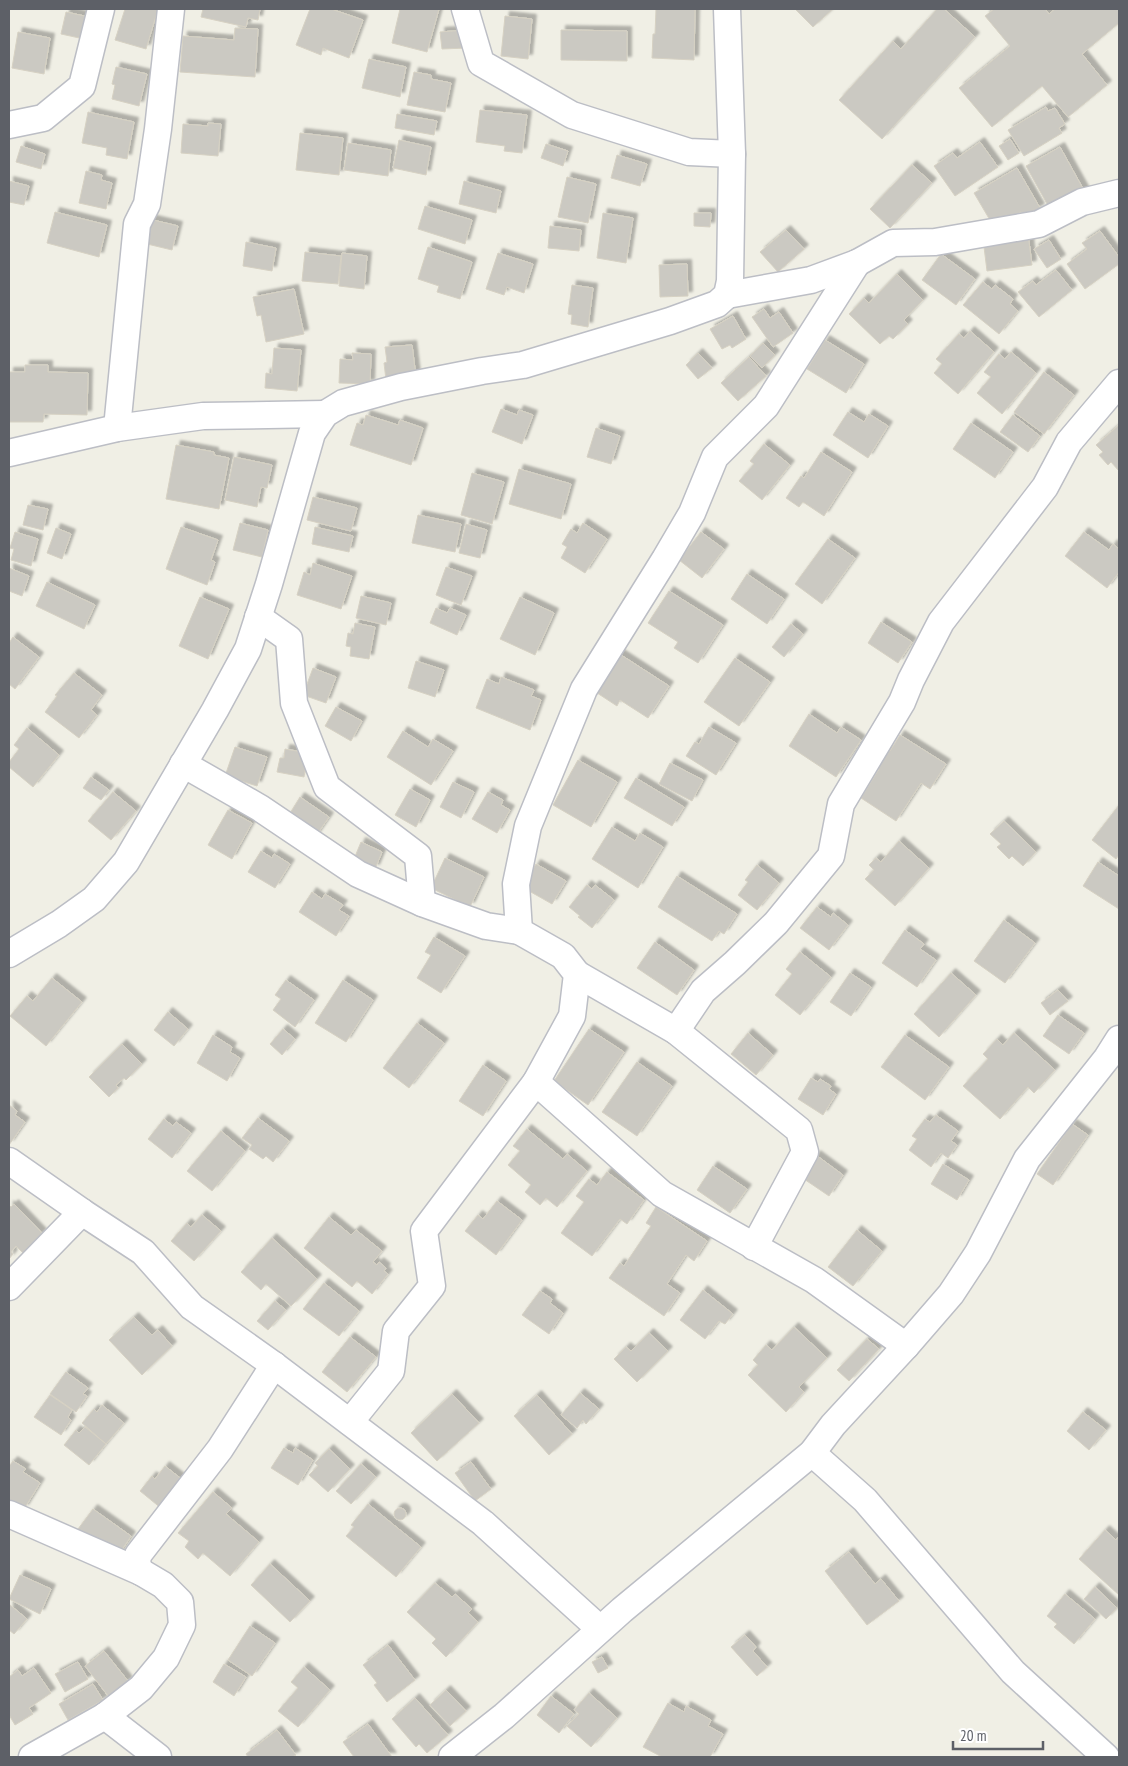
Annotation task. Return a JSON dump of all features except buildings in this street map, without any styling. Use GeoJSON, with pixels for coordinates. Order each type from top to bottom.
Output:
{"type":"FeatureCollection","features":[{"type":"Feature","properties":{"kind":"street"},"geometry":{"type":"LineString","coordinates":[[9,125],[43,118],[82,86],[101,9]]}},
{"type":"Feature","properties":{"kind":"street"},"geometry":{"type":"LineString","coordinates":[[117,428],[137,224],[147,204],[158,129],[171,9]]}},
{"type":"Feature","properties":{"kind":"street"},"geometry":{"type":"LineString","coordinates":[[464,9],[481,63],[572,115],[689,152],[732,154]]}},
{"type":"Feature","properties":{"kind":"street"},"geometry":{"type":"LineString","coordinates":[[726,9],[732,154],[730,281],[727,295]]}},
{"type":"Feature","properties":{"kind":"street"},"geometry":{"type":"LineString","coordinates":[[9,954],[59,924],[94,899],[126,862],[248,649],[312,433],[325,414],[343,403],[401,387],[523,365],[541,360],[670,321],[717,304],[727,295],[811,280],[857,263],[893,243],[935,242],[1039,224],[1082,202],[1119,193]]}},
{"type":"Feature","properties":{"kind":"street"},"geometry":{"type":"LineString","coordinates":[[519,931],[516,884],[528,826],[584,689],[692,513],[715,457],[766,406],[857,263]]}},
{"type":"Feature","properties":{"kind":"street"},"geometry":{"type":"LineString","coordinates":[[676,1030],[703,991],[735,964],[776,923],[831,856],[841,804],[902,702],[911,680],[941,622],[1045,487],[1069,442],[1119,383]]}},
{"type":"Feature","properties":{"kind":"street"},"geometry":{"type":"LineString","coordinates":[[9,453],[117,428],[203,416],[325,414]]}},
{"type":"Feature","properties":{"kind":"street"},"geometry":{"type":"LineString","coordinates":[[258,618],[289,638],[294,703],[328,788],[418,856],[422,903]]}},
{"type":"Feature","properties":{"kind":"street"},"geometry":{"type":"LineString","coordinates":[[183,764],[260,808],[358,874],[422,903],[486,926],[519,931],[563,956],[577,974],[676,1030],[800,1130],[805,1152],[754,1247]]}},
{"type":"Feature","properties":{"kind":"street"},"geometry":{"type":"LineString","coordinates":[[350,1422],[392,1371],[396,1331],[432,1286],[424,1231],[536,1082],[572,1016],[577,974]]}},
{"type":"Feature","properties":{"kind":"street"},"geometry":{"type":"LineString","coordinates":[[452,1757],[504,1716],[622,1610],[812,1453],[833,1425],[951,1294],[978,1253],[1027,1159],[1119,1039]]}},
{"type":"Feature","properties":{"kind":"street"},"geometry":{"type":"LineString","coordinates":[[536,1082],[662,1194],[814,1280],[906,1346]]}},
{"type":"Feature","properties":{"kind":"street"},"geometry":{"type":"LineString","coordinates":[[9,1161],[143,1252],[192,1307],[274,1365],[483,1523],[600,1629]]}},
{"type":"Feature","properties":{"kind":"street"},"geometry":{"type":"LineString","coordinates":[[9,1287],[82,1212]]}},
{"type":"Feature","properties":{"kind":"street"},"geometry":{"type":"LineString","coordinates":[[141,1572],[137,1564],[138,1555],[220,1449],[274,1365]]}},
{"type":"Feature","properties":{"kind":"street"},"geometry":{"type":"LineString","coordinates":[[812,1453],[865,1500],[1013,1672],[1106,1757]]}},
{"type":"Feature","properties":{"kind":"street"},"geometry":{"type":"LineString","coordinates":[[9,1514],[141,1572],[163,1585],[180,1602],[182,1625],[166,1658],[141,1688],[105,1716],[32,1757]]}},
{"type":"Feature","properties":{"kind":"street"},"geometry":{"type":"LineString","coordinates":[[105,1716],[158,1757]]}}]}
